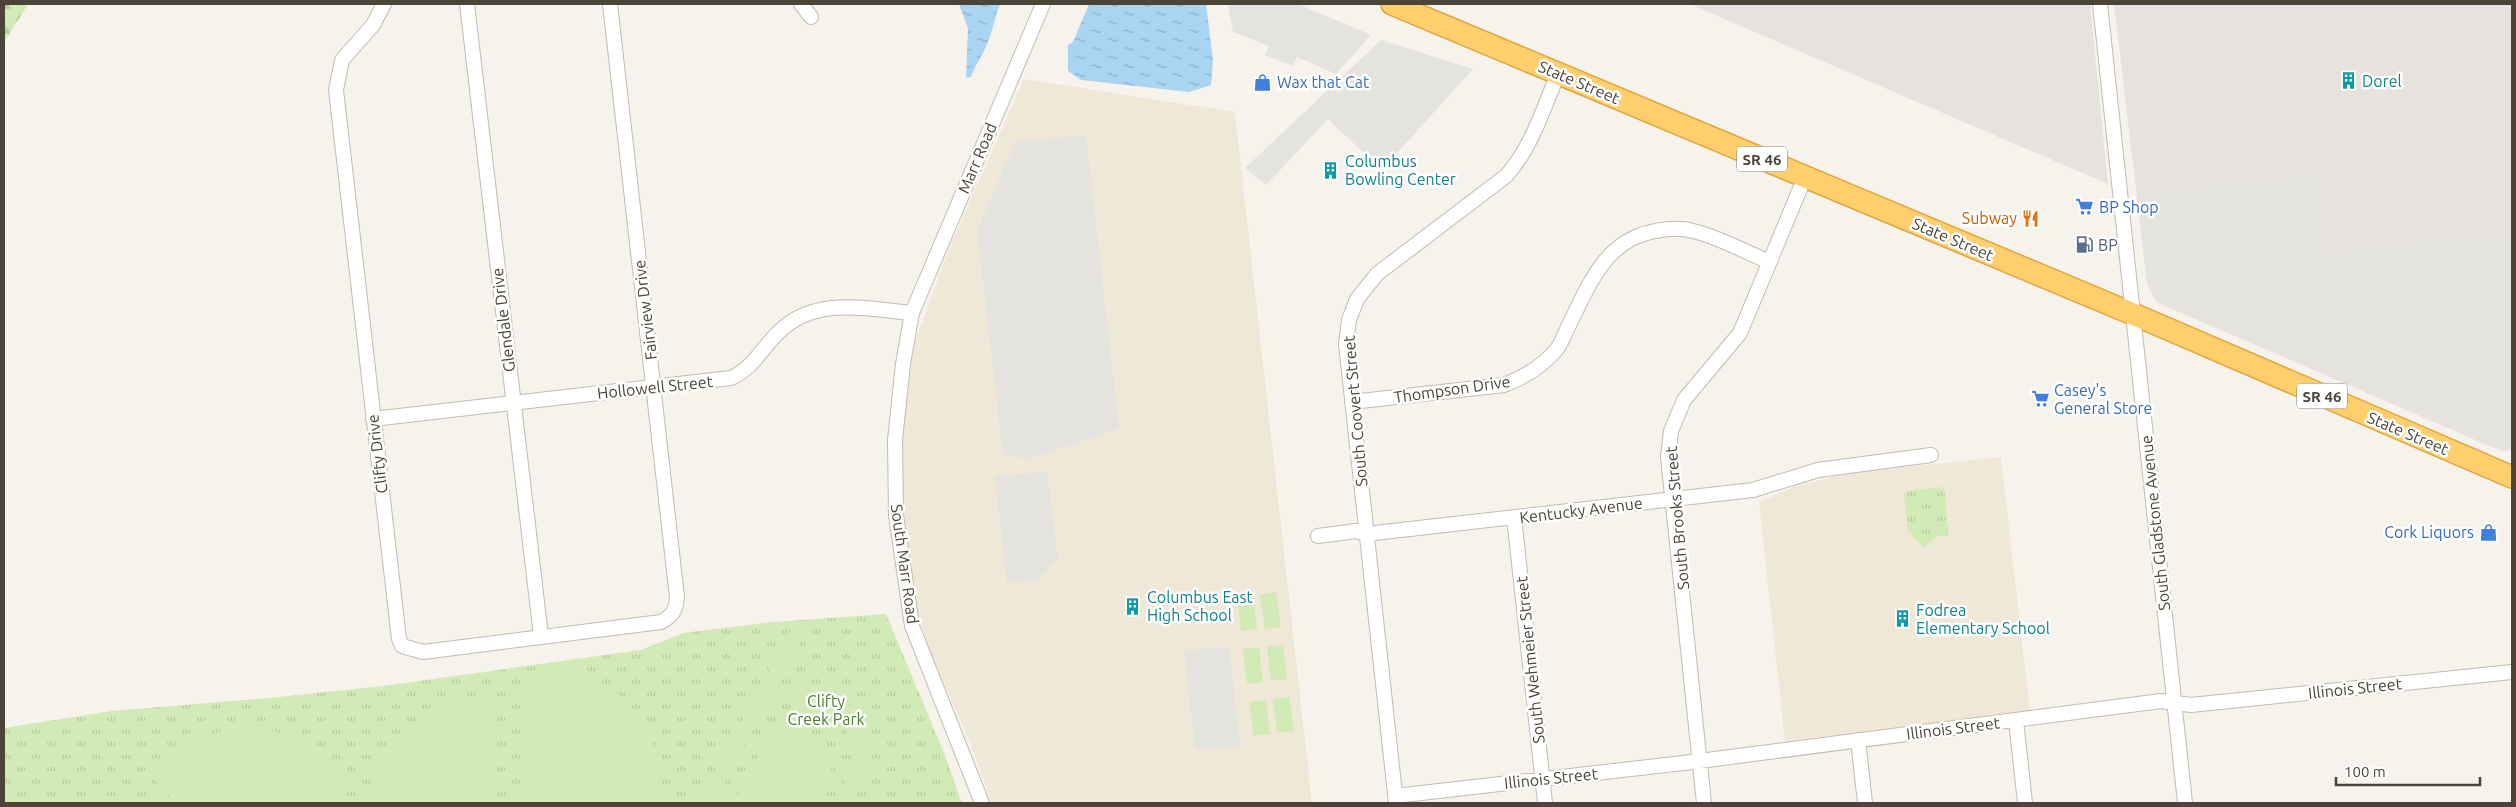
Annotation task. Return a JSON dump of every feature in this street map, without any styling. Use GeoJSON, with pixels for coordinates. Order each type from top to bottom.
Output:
{"type":"FeatureCollection","features":[{"type":"Feature","properties":{"kind":"highway","name":"State Street"},"geometry":{"type":"LineString","coordinates":[[1392,4],[2133,314],[2512,478]]}},
{"type":"Feature","properties":{"kind":"street","name":"Clifty Drive"},"geometry":{"type":"LineString","coordinates":[[384,4],[374,25],[342,60],[336,90],[373,419],[402,646],[423,652],[661,622],[672,616]]}},
{"type":"Feature","properties":{"kind":"street","name":"Glendale Drive"},"geometry":{"type":"LineString","coordinates":[[467,4],[541,636]]}},
{"type":"Feature","properties":{"kind":"street","name":"Fairview Drive"},"geometry":{"type":"LineString","coordinates":[[610,4],[677,597],[676,609],[672,616]]}},
{"type":"Feature","properties":{"kind":"street"},"geometry":{"type":"LineString","coordinates":[[801,4],[811,17]]}},
{"type":"Feature","properties":{"kind":"street","name":"Marr Road"},"geometry":{"type":"LineString","coordinates":[[912,313],[1043,4]]}},
{"type":"Feature","properties":{"kind":"street","name":"South Gladstone Avenue"},"geometry":{"type":"LineString","coordinates":[[2100,4],[2185,803]]}},
{"type":"Feature","properties":{"kind":"street","name":"South Coovert Street"},"geometry":{"type":"LineString","coordinates":[[1395,799],[1346,344],[1349,320],[1357,299],[1377,274],[1511,170],[1528,146],[1558,74]]}},
{"type":"Feature","properties":{"kind":"street","name":"South Brooks Street"},"geometry":{"type":"LineString","coordinates":[[1704,803],[1668,457],[1671,431],[1684,400],[1740,333],[1805,177]]}},
{"type":"Feature","properties":{"kind":"street","name":"Thompson Drive"},"geometry":{"type":"LineString","coordinates":[[1352,402],[1504,385],[1522,378],[1541,366],[1558,348],[1596,271],[1605,258],[1620,246],[1642,234],[1666,229],[1692,230],[1770,262]]}},
{"type":"Feature","properties":{"kind":"street","name":"Hollowell Street"},"geometry":{"type":"LineString","coordinates":[[373,419],[720,380],[743,372],[756,362],[780,331],[796,318],[817,310],[838,306],[912,313]]}},
{"type":"Feature","properties":{"kind":"street","name":"South Marr Road"},"geometry":{"type":"LineString","coordinates":[[912,313],[903,364],[895,440],[897,524],[912,626],[982,803]]}},
{"type":"Feature","properties":{"kind":"street","name":"Kentucky Avenue"},"geometry":{"type":"LineString","coordinates":[[1318,536],[1356,531],[1366,534],[1753,490],[1818,470],[1931,454]]}},
{"type":"Feature","properties":{"kind":"street","name":"South Wehmeier Street"},"geometry":{"type":"LineString","coordinates":[[1514,517],[1545,803]]}},
{"type":"Feature","properties":{"kind":"street","name":"Illinois Street"},"geometry":{"type":"LineString","coordinates":[[1395,799],[1542,778],[1700,761],[2161,701],[2191,705],[2512,672]]}},
{"type":"Feature","properties":{"kind":"street"},"geometry":{"type":"LineString","coordinates":[[2016,720],[2025,803]]}},
{"type":"Feature","properties":{"kind":"street"},"geometry":{"type":"LineString","coordinates":[[1858,740],[1865,803]]}},
{"type":"Feature","properties":{"kind":"shaded area"},"geometry":{"type":"Polygon","coordinates":[[[1228,4],[1298,4],[1371,35],[1336,74],[1297,57],[1293,66],[1265,55],[1269,46],[1233,32],[1228,4]]]}},
{"type":"Feature","properties":{"kind":"shaded area"},"geometry":{"type":"Polygon","coordinates":[[[1690,4],[2090,4],[2108,184],[1873,83],[1690,4]]]}},
{"type":"Feature","properties":{"kind":"shaded area"},"geometry":{"type":"Polygon","coordinates":[[[2114,4],[2512,4],[2512,450],[2501,451],[2156,302],[2147,283],[2114,4]]]}},
{"type":"Feature","properties":{"kind":"shaded area"},"geometry":{"type":"Polygon","coordinates":[[[1381,40],[1473,69],[1382,170],[1328,119],[1266,185],[1245,168],[1381,40]]]}},
{"type":"Feature","properties":{"kind":"shaded area","name":"Columbus East High School"},"geometry":{"type":"Polygon","coordinates":[[[1024,79],[1235,112],[1312,803],[992,803],[968,737],[929,651],[915,600],[903,528],[902,436],[914,345],[949,249],[1024,79]]]}},
{"type":"Feature","properties":{"kind":"shaded area"},"geometry":{"type":"Polygon","coordinates":[[[1086,135],[1119,429],[1030,459],[1003,454],[977,231],[1015,142],[1086,135]]]}},
{"type":"Feature","properties":{"kind":"shaded area"},"geometry":{"type":"Polygon","coordinates":[[[2315,175],[2324,253],[2489,235],[2490,239],[2512,236],[2512,451],[2154,297],[2149,288],[2139,195],[2315,175]]]}},
{"type":"Feature","properties":{"kind":"shaded area","name":"Fodrea Elementary School"},"geometry":{"type":"Polygon","coordinates":[[[2001,457],[2030,712],[1785,741],[1759,502],[1797,486],[1848,473],[2001,457]]]}},
{"type":"Feature","properties":{"kind":"shaded area"},"geometry":{"type":"Polygon","coordinates":[[[1047,471],[1058,559],[1039,579],[1007,583],[995,477],[1047,471]]]}},
{"type":"Feature","properties":{"kind":"shaded area"},"geometry":{"type":"Polygon","coordinates":[[[1229,646],[1240,746],[1195,750],[1184,651],[1229,646]]]}},
{"type":"Feature","properties":{"kind":"green space"},"geometry":{"type":"Polygon","coordinates":[[[4,4],[28,4],[4,43],[4,4]]]}},
{"type":"Feature","properties":{"kind":"green space"},"geometry":{"type":"Polygon","coordinates":[[[1944,487],[1949,537],[1938,536],[1924,548],[1908,531],[1904,494],[1907,491],[1944,487]]]}},
{"type":"Feature","properties":{"kind":"green space"},"geometry":{"type":"Polygon","coordinates":[[[1276,592],[1281,627],[1265,629],[1260,594],[1276,592]]]}},
{"type":"Feature","properties":{"kind":"green space"},"geometry":{"type":"Polygon","coordinates":[[[1253,595],[1257,629],[1241,631],[1237,597],[1253,595]]]}},
{"type":"Feature","properties":{"kind":"green space","name":"Clifty Creek Park"},"geometry":{"type":"Polygon","coordinates":[[[886,614],[945,755],[962,803],[4,803],[4,728],[112,711],[383,686],[641,650],[683,633],[773,622],[886,614]]]}},
{"type":"Feature","properties":{"kind":"green space"},"geometry":{"type":"Polygon","coordinates":[[[790,631],[803,638],[776,690],[793,687],[810,688],[826,692],[841,699],[853,709],[862,722],[867,738],[868,757],[864,775],[856,792],[850,803],[832,803],[845,780],[851,761],[850,739],[844,727],[835,716],[823,708],[810,703],[796,702],[782,705],[769,712],[762,719],[747,741],[715,803],[697,803],[790,631]]]}},
{"type":"Feature","properties":{"kind":"green space"},"geometry":{"type":"Polygon","coordinates":[[[1283,645],[1287,679],[1271,681],[1267,647],[1283,645]]]}},
{"type":"Feature","properties":{"kind":"green space"},"geometry":{"type":"Polygon","coordinates":[[[1259,647],[1263,682],[1247,684],[1243,649],[1259,647]]]}},
{"type":"Feature","properties":{"kind":"green space"},"geometry":{"type":"Polygon","coordinates":[[[565,665],[587,674],[607,686],[639,716],[650,735],[658,756],[662,778],[663,803],[526,803],[519,797],[527,671],[565,665]]]}},
{"type":"Feature","properties":{"kind":"green space"},"geometry":{"type":"Polygon","coordinates":[[[1289,697],[1294,731],[1277,733],[1273,699],[1289,697]]]}},
{"type":"Feature","properties":{"kind":"green space"},"geometry":{"type":"Polygon","coordinates":[[[1266,700],[1270,734],[1254,736],[1249,702],[1266,700]]]}},
{"type":"Feature","properties":{"kind":"green space"},"geometry":{"type":"Polygon","coordinates":[[[471,701],[495,702],[489,803],[368,803],[372,782],[379,763],[388,746],[400,732],[431,712],[450,705],[471,701]]]}},
{"type":"Feature","properties":{"kind":"green space"},"geometry":{"type":"Polygon","coordinates":[[[777,722],[839,755],[813,803],[733,803],[777,722]]]}},
{"type":"Feature","properties":{"kind":"green space"},"geometry":{"type":"Polygon","coordinates":[[[256,728],[285,735],[310,746],[332,762],[352,784],[331,803],[176,803],[148,772],[173,751],[197,738],[224,731],[256,728]]]}},
{"type":"Feature","properties":{"kind":"water"},"geometry":{"type":"Polygon","coordinates":[[[959,4],[1000,4],[985,49],[971,77],[966,78],[968,29],[959,4]]]}},
{"type":"Feature","properties":{"kind":"water"},"geometry":{"type":"Polygon","coordinates":[[[1089,4],[1206,4],[1213,60],[1211,85],[1189,92],[1081,80],[1068,71],[1068,45],[1073,42],[1089,4]]]}},
{"type":"Feature","properties":{"kind":"place","name":"Dorel"},"geometry":{"type":"Point","coordinates":[2348,81]}},
{"type":"Feature","properties":{"kind":"place","name":"Wax that Cat"},"geometry":{"type":"Point","coordinates":[1263,82]}},
{"type":"Feature","properties":{"kind":"place","name":"Columbus Bowling Center"},"geometry":{"type":"Point","coordinates":[1331,170]}},
{"type":"Feature","properties":{"kind":"place","name":"BP Shop"},"geometry":{"type":"Point","coordinates":[2085,207]}},
{"type":"Feature","properties":{"kind":"place","name":"Subway"},"geometry":{"type":"Point","coordinates":[2031,218]}},
{"type":"Feature","properties":{"kind":"place","name":"BP"},"geometry":{"type":"Point","coordinates":[2084,245]}},
{"type":"Feature","properties":{"kind":"place","name":"Casey's General Store"},"geometry":{"type":"Point","coordinates":[2040,399]}},
{"type":"Feature","properties":{"kind":"place","name":"Cork Liquors"},"geometry":{"type":"Point","coordinates":[2488,532]}},
{"type":"Feature","properties":{"kind":"place","name":"Columbus East High School"},"geometry":{"type":"Point","coordinates":[1133,606]}},
{"type":"Feature","properties":{"kind":"place","name":"Fodrea Elementary School"},"geometry":{"type":"Point","coordinates":[1902,619]}}]}
